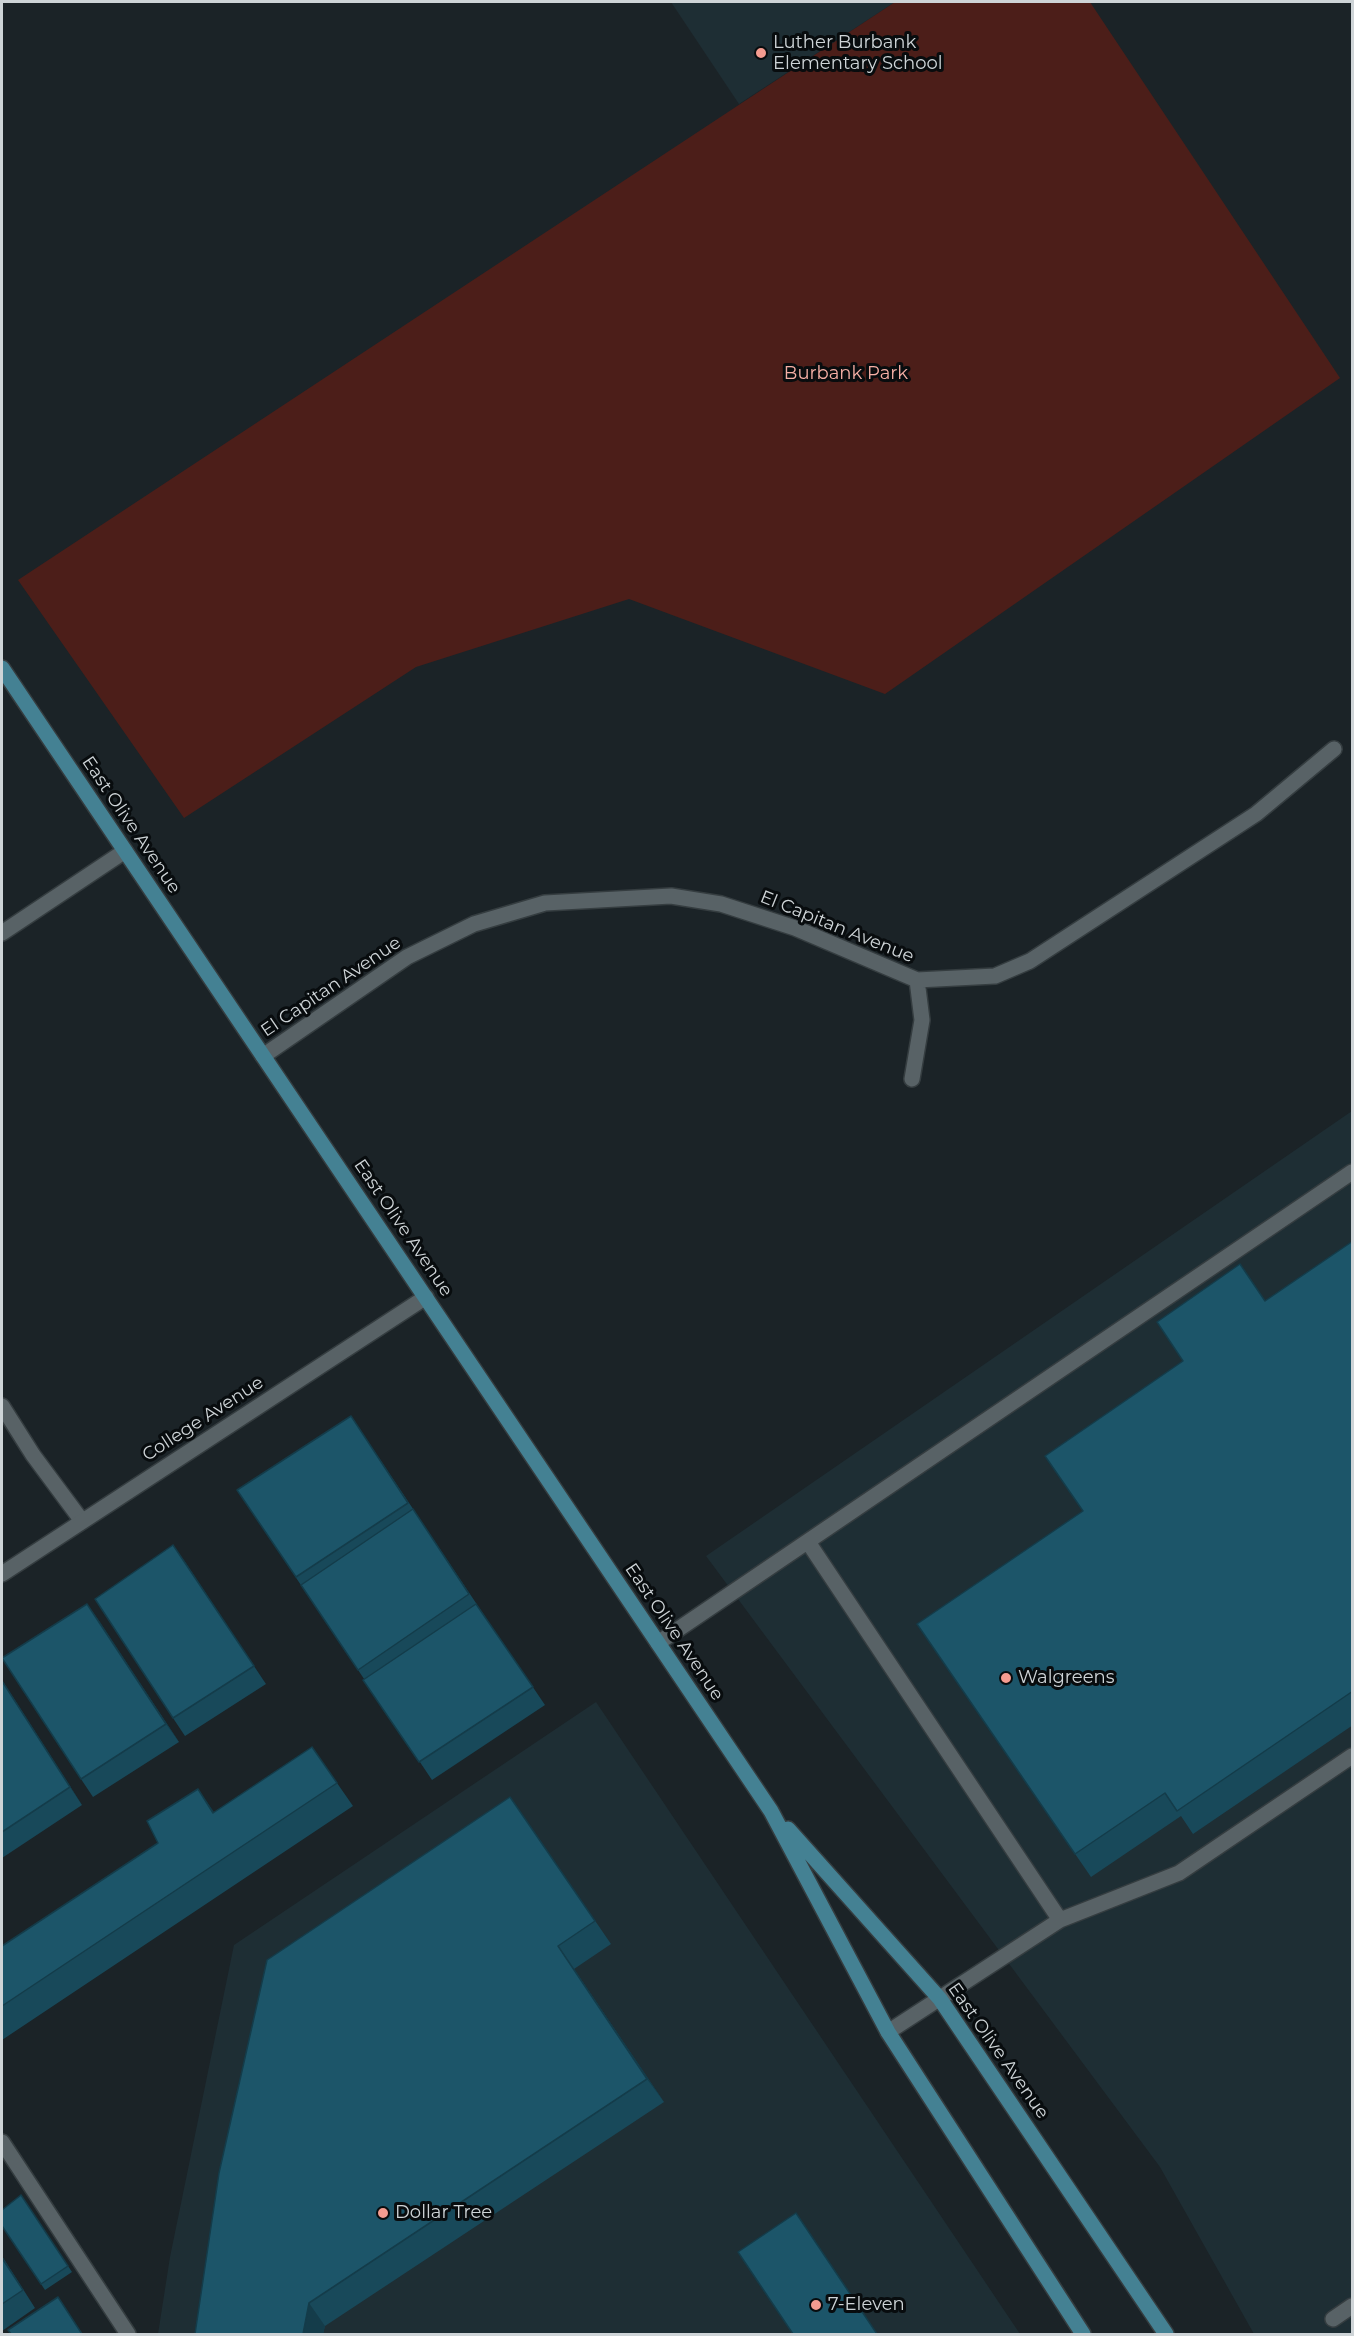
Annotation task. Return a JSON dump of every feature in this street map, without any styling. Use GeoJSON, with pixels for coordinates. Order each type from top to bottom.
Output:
{"type":"FeatureCollection","features":[{"type":"Feature","properties":{"kind":"main road","name":"East Olive Avenue"},"geometry":{"type":"LineString","coordinates":[[2,668],[771,1811],[888,2032],[1083,2334]]}},
{"type":"Feature","properties":{"kind":"main road","name":"East Olive Avenue"},"geometry":{"type":"LineString","coordinates":[[771,1811],[940,1999],[1166,2334]]}},
{"type":"Feature","properties":{"kind":"street","name":"El Capitan Avenue"},"geometry":{"type":"LineString","coordinates":[[263,1056],[407,957],[474,924],[545,903],[670,896],[721,904],[795,927],[917,980],[995,976],[1030,961],[1256,814],[1334,749]]}},
{"type":"Feature","properties":{"kind":"street"},"geometry":{"type":"LineString","coordinates":[[2,933],[125,851]]}},
{"type":"Feature","properties":{"kind":"street"},"geometry":{"type":"LineString","coordinates":[[912,1079],[922,1020],[917,980]]}},
{"type":"Feature","properties":{"kind":"street"},"geometry":{"type":"LineString","coordinates":[[658,1643],[1353,1172]]}},
{"type":"Feature","properties":{"kind":"street","name":"College Avenue"},"geometry":{"type":"LineString","coordinates":[[2,1574],[426,1298]]}},
{"type":"Feature","properties":{"kind":"street"},"geometry":{"type":"LineString","coordinates":[[2,1406],[33,1455],[82,1521]]}},
{"type":"Feature","properties":{"kind":"street"},"geometry":{"type":"LineString","coordinates":[[808,1542],[1060,1920]]}},
{"type":"Feature","properties":{"kind":"street"},"geometry":{"type":"LineString","coordinates":[[888,2032],[1060,1920],[1179,1873],[1353,1756]]}},
{"type":"Feature","properties":{"kind":"street"},"geometry":{"type":"LineString","coordinates":[[3,2149],[128,2334]]}},
{"type":"Feature","properties":{"kind":"street"},"geometry":{"type":"LineString","coordinates":[[1333,2319],[1353,2306]]}},
{"type":"Feature","properties":{"kind":"shaded area","name":"Luther Burbank Elementary School"},"geometry":{"type":"Polygon","coordinates":[[[671,2],[895,2],[739,104],[671,2]]]}},
{"type":"Feature","properties":{"kind":"shaded area"},"geometry":{"type":"Polygon","coordinates":[[[1352,1111],[1352,2334],[1254,2334],[1160,2167],[706,1556],[1352,1111]]]}},
{"type":"Feature","properties":{"kind":"shaded area"},"geometry":{"type":"Polygon","coordinates":[[[596,1702],[1020,2334],[158,2334],[170,2257],[234,1945],[596,1702]]]}},
{"type":"Feature","properties":{"kind":"green space","name":"Burbank Park"},"geometry":{"type":"Polygon","coordinates":[[[895,2],[1090,2],[1340,378],[885,694],[629,599],[416,667],[184,818],[18,580],[895,2]]]}},
{"type":"Feature","properties":{"kind":"building"},"geometry":{"type":"Polygon","coordinates":[[[1353,1241],[1353,1691],[1177,1811],[1165,1793],[1075,1854],[917,1624],[1083,1511],[1045,1456],[1183,1361],[1157,1322],[1240,1264],[1265,1301],[1353,1241]]]}},
{"type":"Feature","properties":{"kind":"building"},"geometry":{"type":"Polygon","coordinates":[[[351,1416],[408,1503],[296,1577],[237,1490],[351,1416]]]}},
{"type":"Feature","properties":{"kind":"building"},"geometry":{"type":"Polygon","coordinates":[[[413,1509],[469,1594],[358,1670],[301,1585],[413,1509]]]}},
{"type":"Feature","properties":{"kind":"building"},"geometry":{"type":"Polygon","coordinates":[[[173,1545],[254,1666],[173,1718],[95,1599],[173,1545]]]}},
{"type":"Feature","properties":{"kind":"building"},"geometry":{"type":"Polygon","coordinates":[[[87,1604],[166,1724],[81,1779],[2,1658],[87,1604]]]}},
{"type":"Feature","properties":{"kind":"building"},"geometry":{"type":"Polygon","coordinates":[[[476,1604],[533,1687],[419,1762],[363,1680],[476,1604]]]}},
{"type":"Feature","properties":{"kind":"building"},"geometry":{"type":"Polygon","coordinates":[[[2,1681],[70,1787],[2,1832],[2,1681]]]}},
{"type":"Feature","properties":{"kind":"building"},"geometry":{"type":"Polygon","coordinates":[[[312,1747],[337,1783],[2,2006],[2,1946],[158,1843],[147,1821],[198,1789],[213,1813],[312,1747]]]}},
{"type":"Feature","properties":{"kind":"building"},"geometry":{"type":"Polygon","coordinates":[[[510,1797],[595,1921],[558,1946],[647,2079],[309,2303],[303,2334],[195,2334],[219,2173],[267,1960],[510,1797]]]}},
{"type":"Feature","properties":{"kind":"building"},"geometry":{"type":"Polygon","coordinates":[[[21,2195],[68,2266],[41,2284],[2,2226],[2,2210],[21,2195]]]}},
{"type":"Feature","properties":{"kind":"building","name":"7-Eleven"},"geometry":{"type":"Polygon","coordinates":[[[796,2213],[877,2334],[793,2334],[738,2252],[796,2213]]]}},
{"type":"Feature","properties":{"kind":"building"},"geometry":{"type":"Polygon","coordinates":[[[2,2258],[23,2290],[2,2304],[2,2258]]]}},
{"type":"Feature","properties":{"kind":"building"},"geometry":{"type":"Polygon","coordinates":[[[58,2297],[82,2334],[11,2334],[8,2330],[58,2297]]]}},
{"type":"Feature","properties":{"kind":"place","name":"Luther Burbank Elementary School"},"geometry":{"type":"Point","coordinates":[761,53]}},
{"type":"Feature","properties":{"kind":"place","name":"Walgreens"},"geometry":{"type":"Point","coordinates":[1006,1678]}},
{"type":"Feature","properties":{"kind":"place","name":"Dollar Tree"},"geometry":{"type":"Point","coordinates":[383,2213]}},
{"type":"Feature","properties":{"kind":"place","name":"7-Eleven"},"geometry":{"type":"Point","coordinates":[816,2305]}}]}
